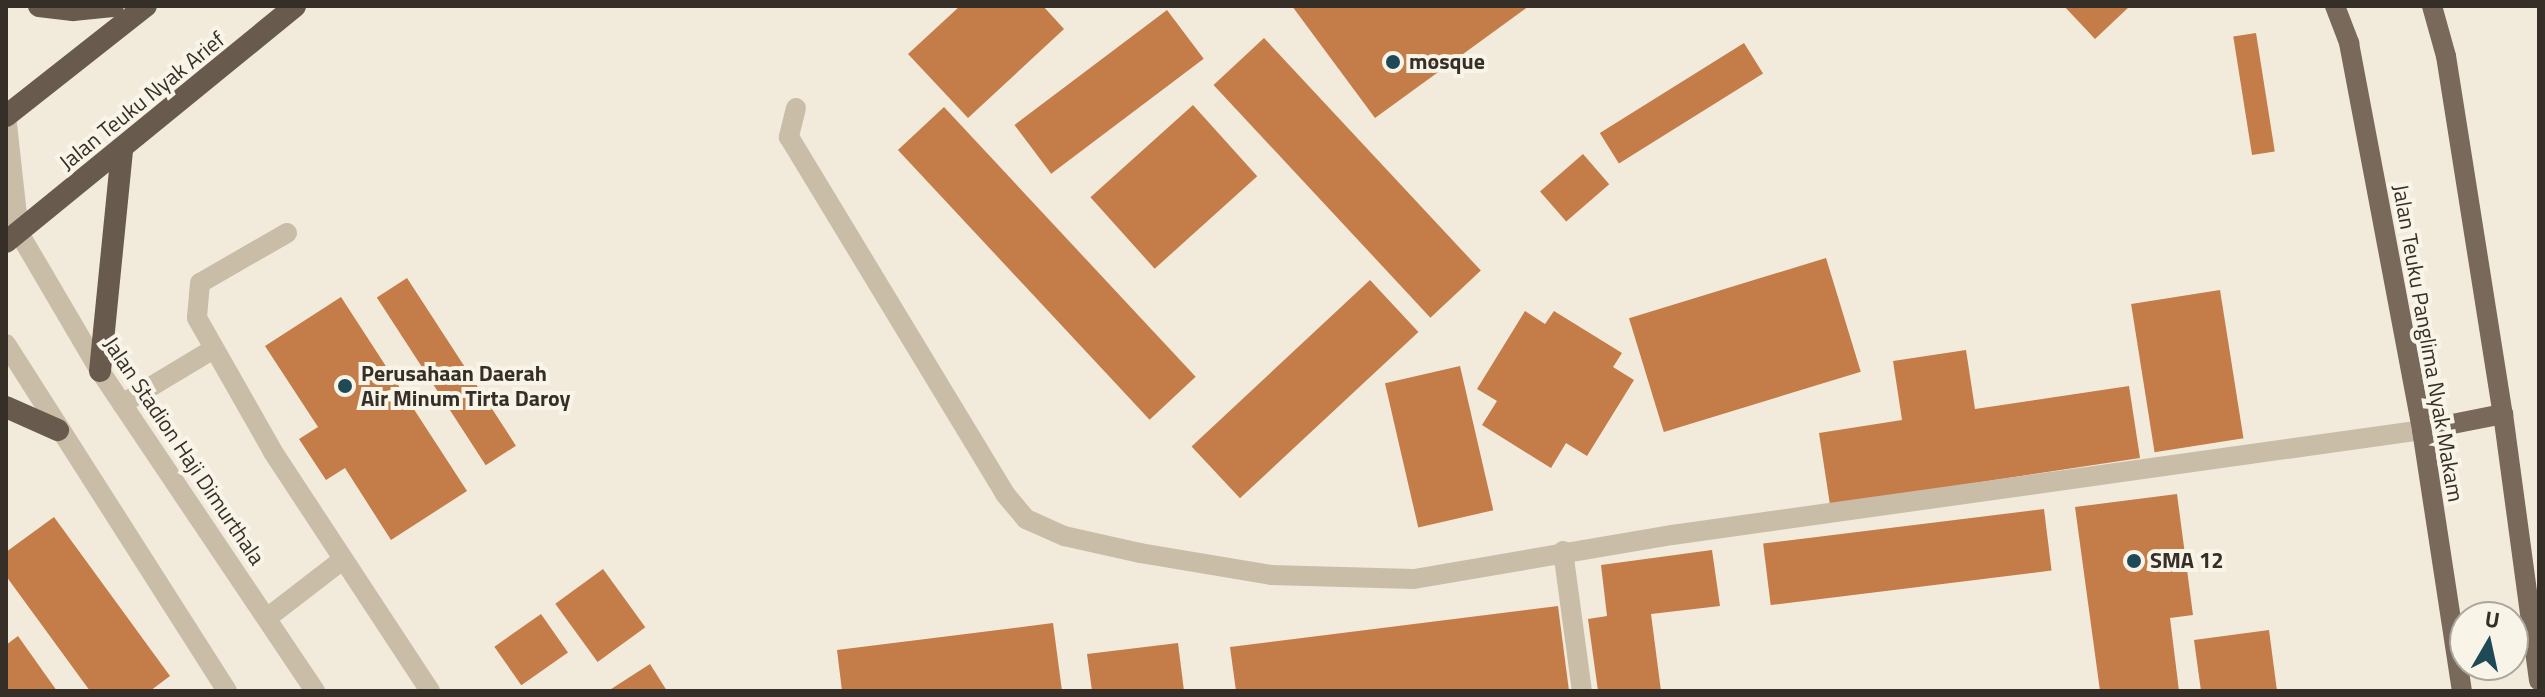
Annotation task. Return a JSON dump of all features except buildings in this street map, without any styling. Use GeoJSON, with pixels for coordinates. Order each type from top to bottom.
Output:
{"type":"FeatureCollection","features":[{"type":"Feature","properties":{"kind":"highway"},"geometry":{"type":"LineString","coordinates":[[39,6],[73,10],[113,6]]}},
{"type":"Feature","properties":{"kind":"highway"},"geometry":{"type":"LineString","coordinates":[[6,115],[146,6]]}},
{"type":"Feature","properties":{"kind":"highway","name":"Jalan Teuku Nyak Arief"},"geometry":{"type":"LineString","coordinates":[[12,238],[122,152],[295,6]]}},
{"type":"Feature","properties":{"kind":"highway"},"geometry":{"type":"LineString","coordinates":[[100,371],[122,152]]}},
{"type":"Feature","properties":{"kind":"highway"},"geometry":{"type":"LineString","coordinates":[[6,407],[58,430]]}},
{"type":"Feature","properties":{"kind":"main road","name":"Jalan Teuku Panglima Nyak Makam"},"geometry":{"type":"LineString","coordinates":[[2335,6],[2349,43],[2422,430],[2462,691]]}},
{"type":"Feature","properties":{"kind":"main road"},"geometry":{"type":"LineString","coordinates":[[2432,6],[2446,56],[2503,414],[2539,681]]}},
{"type":"Feature","properties":{"kind":"main road"},"geometry":{"type":"LineString","coordinates":[[2422,430],[2503,414]]}},
{"type":"Feature","properties":{"kind":"street"},"geometry":{"type":"LineString","coordinates":[[796,108],[789,137],[1005,494],[1026,519],[1064,536],[1140,553],[1313,578],[1414,579],[1563,551],[2422,430]]}},
{"type":"Feature","properties":{"kind":"street"},"geometry":{"type":"LineString","coordinates":[[6,115],[12,238]]}},
{"type":"Feature","properties":{"kind":"street"},"geometry":{"type":"LineString","coordinates":[[287,233],[200,283],[197,318],[212,350],[341,561],[430,691]]}},
{"type":"Feature","properties":{"kind":"street","name":"Jalan Stadion Haji Dimurthala"},"geometry":{"type":"LineString","coordinates":[[12,238],[315,691]]}},
{"type":"Feature","properties":{"kind":"street"},"geometry":{"type":"LineString","coordinates":[[6,344],[227,691]]}},
{"type":"Feature","properties":{"kind":"street"},"geometry":{"type":"LineString","coordinates":[[122,404],[212,350]]}},
{"type":"Feature","properties":{"kind":"street"},"geometry":{"type":"LineString","coordinates":[[1563,551],[1582,691]]}},
{"type":"Feature","properties":{"kind":"street"},"geometry":{"type":"LineString","coordinates":[[267,618],[341,561]]}},
{"type":"Feature","properties":{"kind":"place","name":"mosque"},"geometry":{"type":"Point","coordinates":[1393,62]}},
{"type":"Feature","properties":{"kind":"place","name":"Perusahaan Daerah Air Minum Tirta Daroy"},"geometry":{"type":"Point","coordinates":[345,386]}},
{"type":"Feature","properties":{"kind":"place","name":"SMA 12"},"geometry":{"type":"Point","coordinates":[2134,561]}}]}
